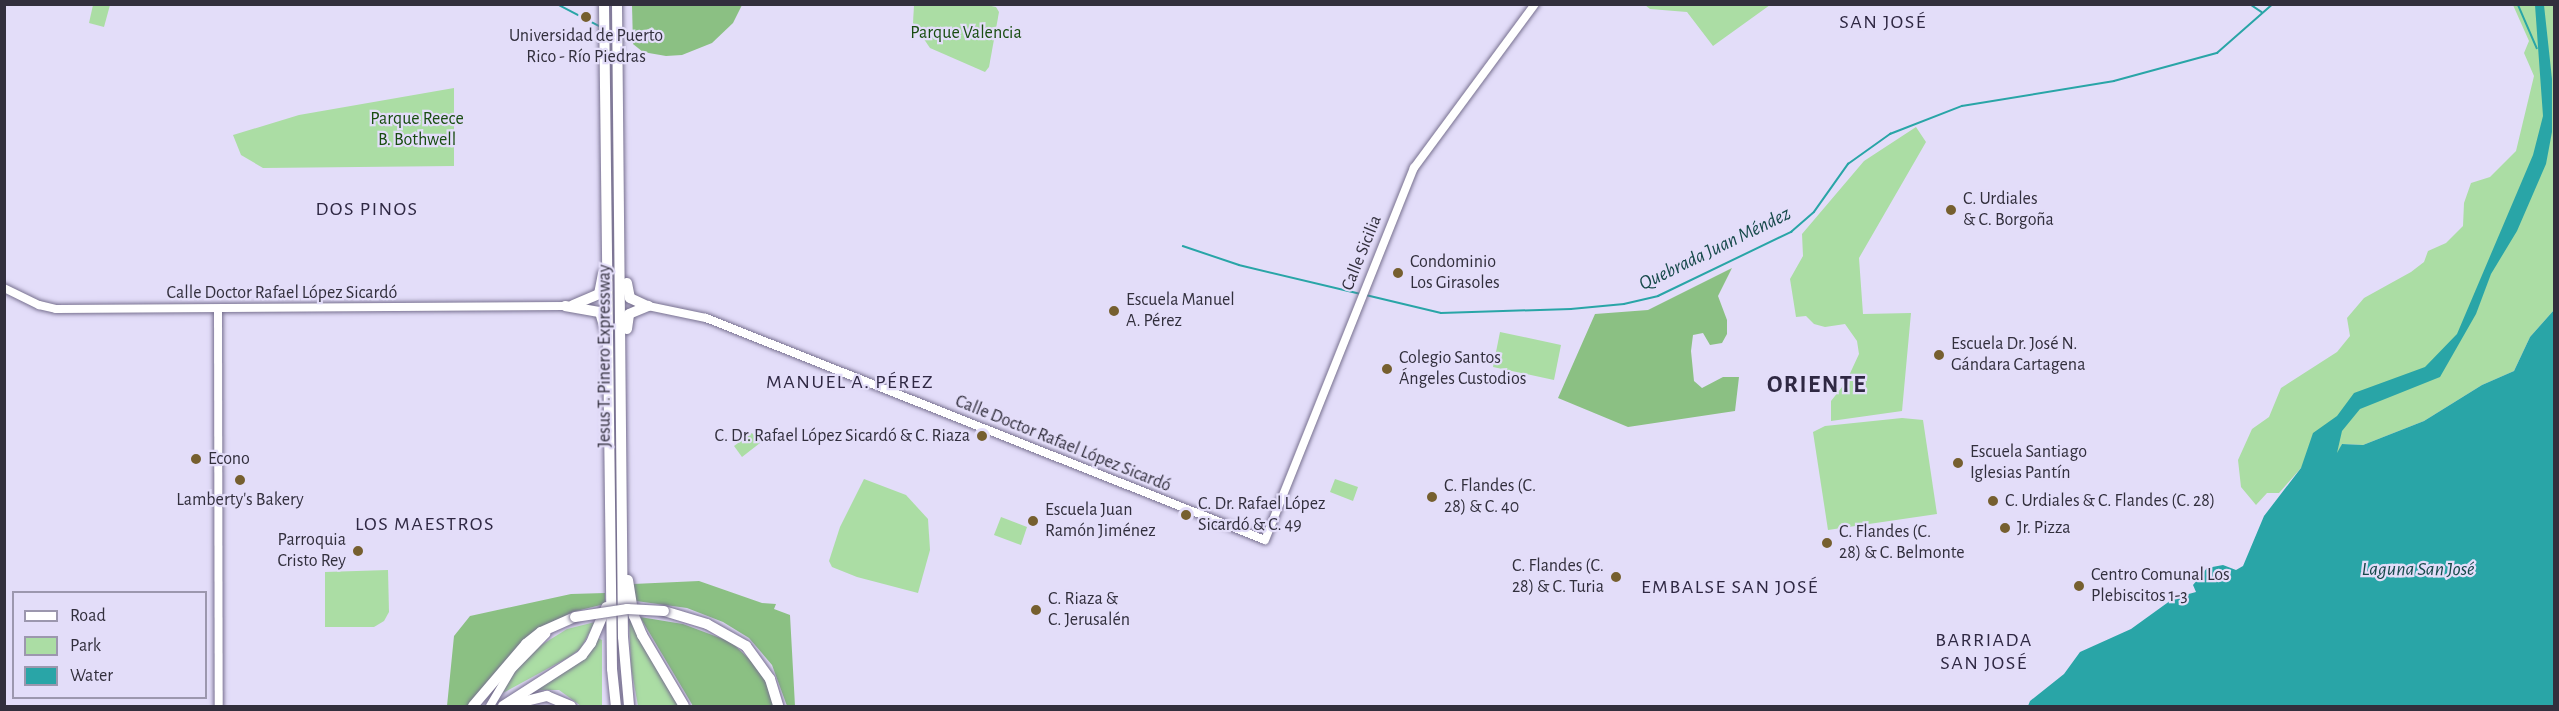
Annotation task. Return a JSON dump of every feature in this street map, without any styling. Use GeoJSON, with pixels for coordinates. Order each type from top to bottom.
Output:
{"type":"FeatureCollection","features":[{"type":"Feature","properties":{"kind":"highway","name":"Jesus T. Pinero Expressway"},"geometry":{"type":"LineString","coordinates":[[604,4],[604,49],[615,253]]}},
{"type":"Feature","properties":{"kind":"highway","name":"Jesus T. Pinero Expressway"},"geometry":{"type":"LineString","coordinates":[[617,4],[616,363],[622,526],[623,637],[629,706]]}},
{"type":"Feature","properties":{"kind":"highway"},"geometry":{"type":"LineString","coordinates":[[615,253],[628,296],[648,306]]}},
{"type":"Feature","properties":{"kind":"highway"},"geometry":{"type":"LineString","coordinates":[[565,306],[599,294],[615,253]]}},
{"type":"Feature","properties":{"kind":"highway"},"geometry":{"type":"LineString","coordinates":[[565,306],[602,314],[616,363]]}},
{"type":"Feature","properties":{"kind":"highway"},"geometry":{"type":"LineString","coordinates":[[616,363],[628,316],[636,309],[648,306]]}},
{"type":"Feature","properties":{"kind":"highway","name":"Jesus T. Pinero Expressway"},"geometry":{"type":"LineString","coordinates":[[616,363],[611,590],[612,669],[616,706]]}},
{"type":"Feature","properties":{"kind":"highway"},"geometry":{"type":"LineString","coordinates":[[622,526],[634,616],[684,706]]}},
{"type":"Feature","properties":{"kind":"highway"},"geometry":{"type":"LineString","coordinates":[[503,706],[582,655],[598,630],[611,590]]}},
{"type":"Feature","properties":{"kind":"highway"},"geometry":{"type":"LineString","coordinates":[[473,706],[511,658],[558,623],[574,617],[627,609],[664,611],[707,624],[746,646],[770,679],[778,706]]}},
{"type":"Feature","properties":{"kind":"highway"},"geometry":{"type":"LineString","coordinates":[[609,706],[612,669]]}},
{"type":"Feature","properties":{"kind":"highway"},"geometry":{"type":"LineString","coordinates":[[512,706],[523,699],[547,696],[571,706]]}},
{"type":"Feature","properties":{"kind":"street","name":"Calle Sicilia"},"geometry":{"type":"LineString","coordinates":[[1265,540],[1413,168],[1535,4]]}},
{"type":"Feature","properties":{"kind":"street","name":"Calle Doctor Rafael López Sicardó"},"geometry":{"type":"LineString","coordinates":[[4,288],[39,305],[56,309],[565,306]]}},
{"type":"Feature","properties":{"kind":"street","name":"Calle Doctor Rafael López Sicardó"},"geometry":{"type":"LineString","coordinates":[[648,306],[706,318],[1265,540]]}},
{"type":"Feature","properties":{"kind":"street"},"geometry":{"type":"LineString","coordinates":[[218,309],[219,706]]}},
{"type":"Feature","properties":{"kind":"street"},"geometry":{"type":"LineString","coordinates":[[490,706],[512,669],[558,623]]}},
{"type":"Feature","properties":{"kind":"green space","name":"Parque Valencia"},"geometry":{"type":"Polygon","coordinates":[[[982,4],[996,7],[999,12],[989,67],[985,72],[930,48],[913,23],[914,5],[982,4]]]}},
{"type":"Feature","properties":{"kind":"green space"},"geometry":{"type":"Polygon","coordinates":[[[93,5],[110,5],[104,27],[89,23],[93,5]]]}},
{"type":"Feature","properties":{"kind":"green space"},"geometry":{"type":"Polygon","coordinates":[[[1645,5],[1770,5],[1713,46],[1687,12],[1650,9],[1645,5]]]}},
{"type":"Feature","properties":{"kind":"green space"},"geometry":{"type":"Polygon","coordinates":[[[2513,5],[2554,5],[2554,310],[2530,337],[2514,371],[2482,385],[2424,421],[2363,445],[2342,444],[2337,456],[2301,468],[2279,493],[2267,493],[2256,505],[2241,487],[2238,460],[2252,429],[2269,417],[2281,388],[2337,352],[2350,336],[2347,318],[2364,298],[2411,272],[2424,262],[2428,251],[2446,243],[2463,226],[2464,203],[2471,183],[2490,177],[2516,151],[2534,76],[2524,53],[2529,41],[2513,5]]]}},
{"type":"Feature","properties":{"kind":"green space","name":"Parque Reece B. Bothwell"},"geometry":{"type":"Polygon","coordinates":[[[454,88],[454,166],[263,168],[241,155],[233,135],[299,115],[454,88]]]}},
{"type":"Feature","properties":{"kind":"green space"},"geometry":{"type":"Polygon","coordinates":[[[1916,127],[1926,142],[1859,258],[1863,314],[1911,313],[1902,411],[1831,421],[1831,401],[1846,382],[1859,354],[1857,341],[1845,324],[1825,327],[1814,324],[1806,316],[1796,317],[1790,279],[1803,256],[1802,234],[1864,161],[1916,127]]]}},
{"type":"Feature","properties":{"kind":"green space"},"geometry":{"type":"Polygon","coordinates":[[[1500,332],[1561,345],[1554,380],[1493,367],[1500,332]]]}},
{"type":"Feature","properties":{"kind":"green space"},"geometry":{"type":"Polygon","coordinates":[[[1902,418],[1923,420],[1937,514],[1828,530],[1813,432],[1825,426],[1902,418]]]}},
{"type":"Feature","properties":{"kind":"green space"},"geometry":{"type":"Polygon","coordinates":[[[752,433],[760,443],[742,457],[734,446],[752,433]]]}},
{"type":"Feature","properties":{"kind":"green space"},"geometry":{"type":"Polygon","coordinates":[[[864,479],[906,495],[928,519],[930,550],[918,593],[857,577],[832,567],[829,561],[840,527],[864,479]]]}},
{"type":"Feature","properties":{"kind":"green space"},"geometry":{"type":"Polygon","coordinates":[[[1335,479],[1358,487],[1353,501],[1330,492],[1335,479]]]}},
{"type":"Feature","properties":{"kind":"green space"},"geometry":{"type":"Polygon","coordinates":[[[1001,517],[1027,527],[1021,545],[994,535],[1001,517]]]}},
{"type":"Feature","properties":{"kind":"green space"},"geometry":{"type":"Polygon","coordinates":[[[388,570],[389,612],[384,621],[374,627],[325,627],[325,572],[388,570]]]}},
{"type":"Feature","properties":{"kind":"green space"},"geometry":{"type":"Polygon","coordinates":[[[629,618],[679,706],[638,706],[631,667],[629,618]]]}},
{"type":"Feature","properties":{"kind":"green space"},"geometry":{"type":"Polygon","coordinates":[[[595,622],[581,648],[571,656],[503,693],[511,675],[535,649],[567,629],[595,622]]]}},
{"type":"Feature","properties":{"kind":"green space"},"geometry":{"type":"Polygon","coordinates":[[[598,638],[602,640],[602,706],[581,706],[559,690],[530,690],[598,638]]]}},
{"type":"Feature","properties":{"kind":"shaded area"},"geometry":{"type":"Polygon","coordinates":[[[632,4],[742,5],[733,23],[712,43],[682,55],[666,56],[643,52],[633,44],[632,4]]]}},
{"type":"Feature","properties":{"kind":"shaded area"},"geometry":{"type":"Polygon","coordinates":[[[1732,268],[1718,296],[1727,320],[1727,334],[1722,343],[1710,345],[1703,333],[1693,335],[1691,351],[1694,381],[1702,388],[1723,377],[1739,377],[1735,411],[1628,427],[1558,398],[1595,314],[1648,310],[1732,268]]]}},
{"type":"Feature","properties":{"kind":"shaded area"},"geometry":{"type":"Polygon","coordinates":[[[699,581],[762,603],[776,604],[774,609],[790,615],[795,706],[787,706],[772,665],[749,638],[723,622],[687,608],[636,601],[633,584],[699,581]]]}},
{"type":"Feature","properties":{"kind":"shaded area"},"geometry":{"type":"Polygon","coordinates":[[[605,593],[605,604],[572,612],[522,642],[468,706],[447,706],[454,636],[470,616],[571,594],[605,593]]]}},
{"type":"Feature","properties":{"kind":"shaded area"},"geometry":{"type":"Polygon","coordinates":[[[640,617],[683,624],[731,642],[761,670],[775,706],[693,706],[640,617]]]}},
{"type":"Feature","properties":{"kind":"water","name":"Laguna San José"},"geometry":{"type":"Polygon","coordinates":[[[2535,5],[2544,5],[2552,79],[2552,132],[2546,164],[2517,231],[2491,274],[2476,314],[2440,377],[2360,409],[2342,431],[2337,453],[2342,444],[2363,445],[2424,421],[2482,385],[2514,371],[2530,337],[2554,310],[2554,706],[2028,706],[2030,701],[2064,674],[2080,652],[2131,629],[2174,598],[2196,592],[2193,585],[2207,568],[2223,565],[2236,570],[2243,566],[2264,516],[2301,468],[2313,433],[2337,416],[2354,393],[2425,367],[2457,334],[2533,155],[2543,116],[2535,5]]]}},
{"type":"Feature","properties":{"kind":"waterway","name":"Quebrada Juan Méndez"},"geometry":{"type":"LineString","coordinates":[[557,4],[599,26]]}},
{"type":"Feature","properties":{"kind":"waterway"},"geometry":{"type":"LineString","coordinates":[[2250,4],[2262,12]]}},
{"type":"Feature","properties":{"kind":"waterway","name":"Quebrada Juan Méndez"},"geometry":{"type":"LineString","coordinates":[[1366,295],[1441,313],[1571,309],[1624,304],[1658,296],[1791,232],[1814,212],[1848,164],[1890,134],[1962,106],[2114,81],[2217,53],[2273,4]]}},
{"type":"Feature","properties":{"kind":"waterway","name":"Quebrada Juan Méndez"},"geometry":{"type":"LineString","coordinates":[[2518,4],[2537,48]]}},
{"type":"Feature","properties":{"kind":"waterway","name":"Quebrada Juan Méndez"},"geometry":{"type":"LineString","coordinates":[[1183,246],[1239,265],[1361,294]]}},
{"type":"Feature","properties":{"kind":"place","name":"Universidad de Puerto Rico - Río Piedras"},"geometry":{"type":"Point","coordinates":[586,17]}},
{"type":"Feature","properties":{"kind":"place","name":"C. Urdiales & C. Borgoña"},"geometry":{"type":"Point","coordinates":[1951,210]}},
{"type":"Feature","properties":{"kind":"place","name":"Condominio Los Girasoles"},"geometry":{"type":"Point","coordinates":[1398,273]}},
{"type":"Feature","properties":{"kind":"place","name":"Escuela Manuel A. Pérez"},"geometry":{"type":"Point","coordinates":[1114,311]}},
{"type":"Feature","properties":{"kind":"place","name":"Escuela Dr. José N. Gándara Cartagena"},"geometry":{"type":"Point","coordinates":[1939,355]}},
{"type":"Feature","properties":{"kind":"place","name":"Colegio Santos Ángeles Custodios"},"geometry":{"type":"Point","coordinates":[1387,369]}},
{"type":"Feature","properties":{"kind":"place","name":"C. Dr. Rafael López Sicardó & C. Riaza"},"geometry":{"type":"Point","coordinates":[982,436]}},
{"type":"Feature","properties":{"kind":"place","name":"Econo"},"geometry":{"type":"Point","coordinates":[196,459]}},
{"type":"Feature","properties":{"kind":"place","name":"Escuela Santiago Iglesias Pantín"},"geometry":{"type":"Point","coordinates":[1958,463]}},
{"type":"Feature","properties":{"kind":"place","name":"Lamberty's Bakery"},"geometry":{"type":"Point","coordinates":[240,480]}},
{"type":"Feature","properties":{"kind":"place","name":"C. Flandes (C. 28) & C. 40"},"geometry":{"type":"Point","coordinates":[1432,497]}},
{"type":"Feature","properties":{"kind":"place","name":"C. Urdiales & C. Flandes (C. 28)"},"geometry":{"type":"Point","coordinates":[1993,501]}},
{"type":"Feature","properties":{"kind":"place","name":"C. Dr. Rafael López Sicardó & C. 49"},"geometry":{"type":"Point","coordinates":[1186,515]}},
{"type":"Feature","properties":{"kind":"place","name":"Escuela Juan Ramón Jiménez"},"geometry":{"type":"Point","coordinates":[1033,521]}},
{"type":"Feature","properties":{"kind":"place","name":"Jr. Pizza"},"geometry":{"type":"Point","coordinates":[2005,528]}},
{"type":"Feature","properties":{"kind":"place","name":"C. Flandes (C. 28) & C. Belmonte"},"geometry":{"type":"Point","coordinates":[1827,543]}},
{"type":"Feature","properties":{"kind":"place","name":"Parroquia Cristo Rey"},"geometry":{"type":"Point","coordinates":[358,551]}},
{"type":"Feature","properties":{"kind":"place","name":"C. Flandes (C. 28) & C. Turia"},"geometry":{"type":"Point","coordinates":[1616,577]}},
{"type":"Feature","properties":{"kind":"place","name":"Centro Comunal Los Plebiscitos 1-3"},"geometry":{"type":"Point","coordinates":[2079,586]}},
{"type":"Feature","properties":{"kind":"place","name":"C. Riaza & C. Jerusalén"},"geometry":{"type":"Point","coordinates":[1036,610]}},
{"type":"Feature","properties":{"kind":"district","name":"SAN JOSÉ"},"geometry":{"type":"Point","coordinates":[1883,22]}},
{"type":"Feature","properties":{"kind":"district","name":"DOS PINOS"},"geometry":{"type":"Point","coordinates":[367,209]}},
{"type":"Feature","properties":{"kind":"district","name":"MANUEL A. PÉREZ"},"geometry":{"type":"Point","coordinates":[850,382]}},
{"type":"Feature","properties":{"kind":"district","name":"ORIENTE"},"geometry":{"type":"Point","coordinates":[1817,386]}},
{"type":"Feature","properties":{"kind":"district","name":"LOS MAESTROS"},"geometry":{"type":"Point","coordinates":[425,524]}},
{"type":"Feature","properties":{"kind":"district","name":"EMBALSE SAN JOSÉ"},"geometry":{"type":"Point","coordinates":[1730,587]}},
{"type":"Feature","properties":{"kind":"district","name":"BARRIADA SAN JOSÉ"},"geometry":{"type":"Point","coordinates":[1984,652]}}]}
